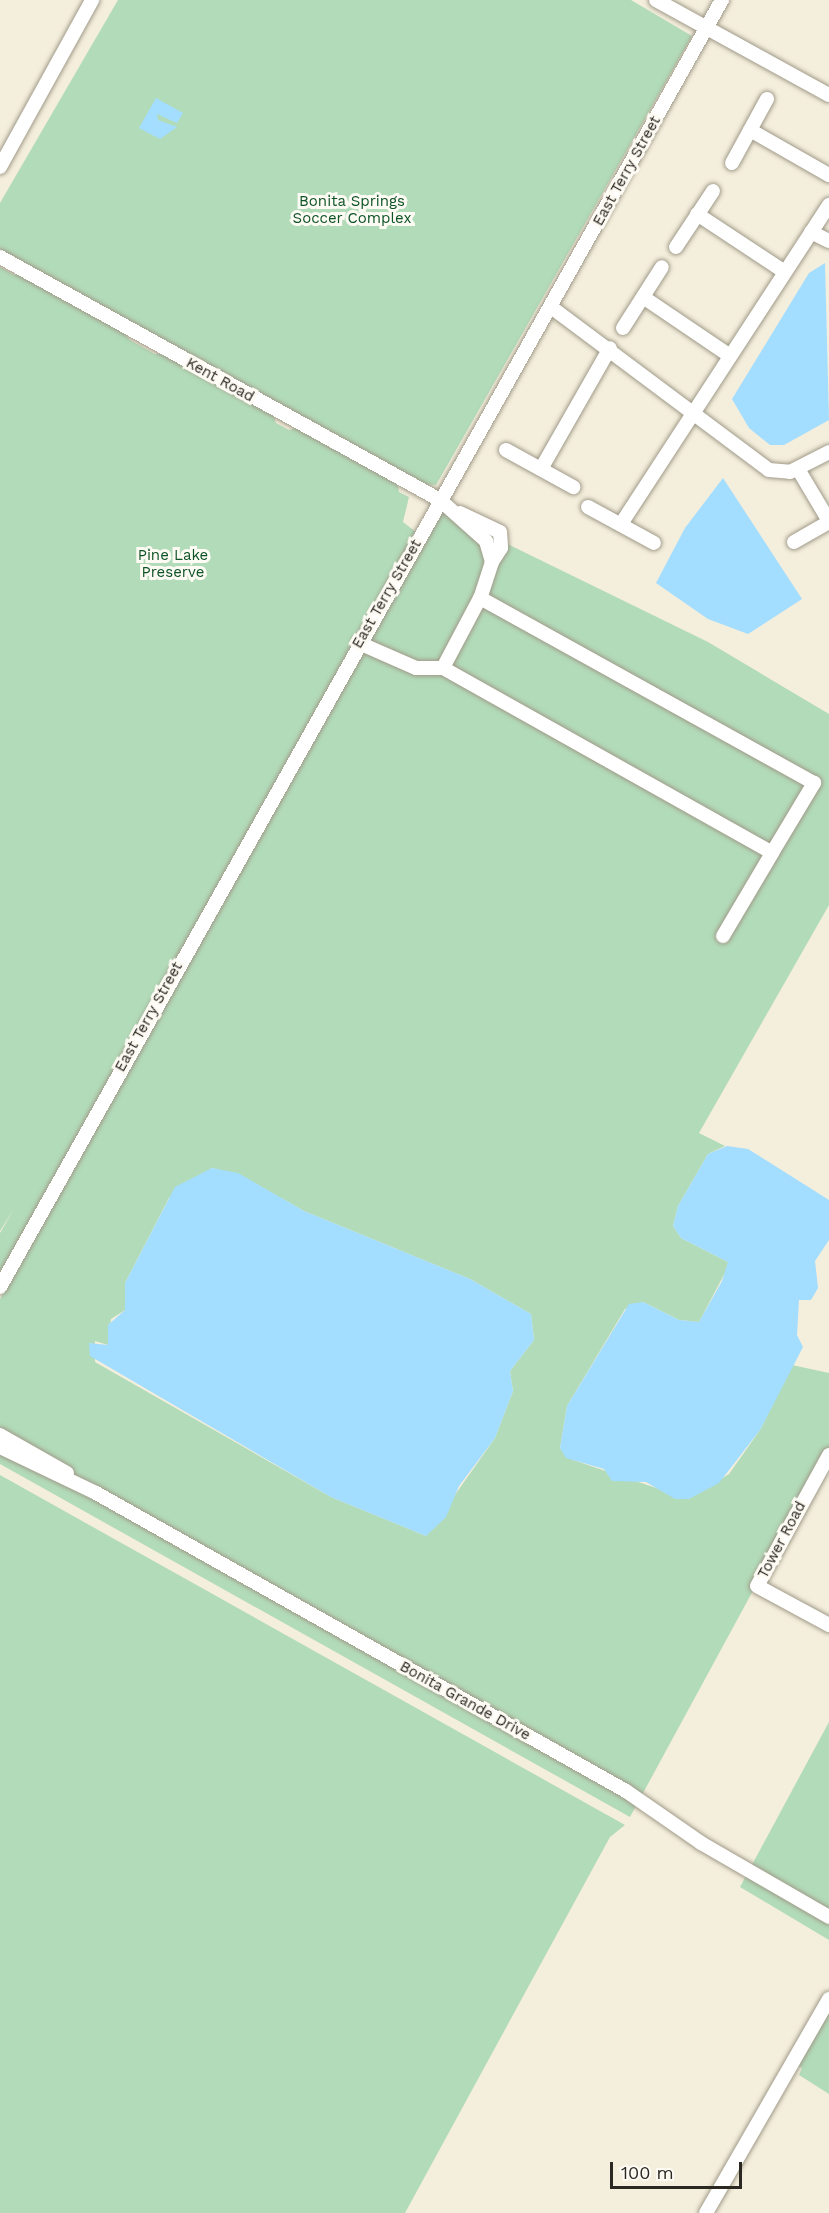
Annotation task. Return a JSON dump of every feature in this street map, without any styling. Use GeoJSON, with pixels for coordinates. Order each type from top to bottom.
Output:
{"type":"FeatureCollection","features":[{"type":"Feature","properties":{"kind":"street"},"geometry":{"type":"LineString","coordinates":[[0,167],[92,0]]}},
{"type":"Feature","properties":{"kind":"street"},"geometry":{"type":"LineString","coordinates":[[657,0],[829,95]]}},
{"type":"Feature","properties":{"kind":"street","name":"East Terry Street"},"geometry":{"type":"LineString","coordinates":[[0,1287],[359,643],[551,307],[722,0]]}},
{"type":"Feature","properties":{"kind":"street"},"geometry":{"type":"LineString","coordinates":[[732,163],[767,99]]}},
{"type":"Feature","properties":{"kind":"street"},"geometry":{"type":"LineString","coordinates":[[750,130],[829,175]]}},
{"type":"Feature","properties":{"kind":"street"},"geometry":{"type":"LineString","coordinates":[[676,247],[713,191]]}},
{"type":"Feature","properties":{"kind":"street"},"geometry":{"type":"LineString","coordinates":[[621,524],[829,205]]}},
{"type":"Feature","properties":{"kind":"street"},"geometry":{"type":"LineString","coordinates":[[697,214],[785,272]]}},
{"type":"Feature","properties":{"kind":"street"},"geometry":{"type":"LineString","coordinates":[[811,232],[829,241]]}},
{"type":"Feature","properties":{"kind":"street","name":"Kent Road"},"geometry":{"type":"LineString","coordinates":[[0,257],[460,513],[494,552],[480,598]]}},
{"type":"Feature","properties":{"kind":"street"},"geometry":{"type":"LineString","coordinates":[[623,328],[662,267]]}},
{"type":"Feature","properties":{"kind":"street"},"geometry":{"type":"LineString","coordinates":[[643,297],[730,356]]}},
{"type":"Feature","properties":{"kind":"street"},"geometry":{"type":"LineString","coordinates":[[551,307],[610,348],[759,465],[779,472],[798,469],[829,452]]}},
{"type":"Feature","properties":{"kind":"street"},"geometry":{"type":"LineString","coordinates":[[541,469],[610,348]]}},
{"type":"Feature","properties":{"kind":"street"},"geometry":{"type":"LineString","coordinates":[[506,450],[573,487]]}},
{"type":"Feature","properties":{"kind":"street"},"geometry":{"type":"LineString","coordinates":[[794,542],[829,521],[798,469]]}},
{"type":"Feature","properties":{"kind":"street"},"geometry":{"type":"LineString","coordinates":[[588,507],[654,543]]}},
{"type":"Feature","properties":{"kind":"street"},"geometry":{"type":"LineString","coordinates":[[443,668],[480,598],[814,783],[723,936]]}},
{"type":"Feature","properties":{"kind":"street"},"geometry":{"type":"LineString","coordinates":[[359,643],[416,668],[443,668],[772,853]]}},
{"type":"Feature","properties":{"kind":"street","name":"East Terry Street"},"geometry":{"type":"LineString","coordinates":[[0,1272],[55,1189]]}},
{"type":"Feature","properties":{"kind":"street","name":"Bonita Grande Drive"},"geometry":{"type":"LineString","coordinates":[[0,1435],[53,1462],[96,1493]]}},
{"type":"Feature","properties":{"kind":"street","name":"Bonita Grande Drive"},"geometry":{"type":"LineString","coordinates":[[0,1447],[96,1493],[626,1791],[702,1843],[829,1917]]}},
{"type":"Feature","properties":{"kind":"street","name":"Tower Road"},"geometry":{"type":"LineString","coordinates":[[829,1455],[757,1586],[829,1625]]}},
{"type":"Feature","properties":{"kind":"street"},"geometry":{"type":"LineString","coordinates":[[705,2213],[829,1999]]}},
{"type":"Feature","properties":{"kind":"green space","name":"Bonita Springs Soccer Complex"},"geometry":{"type":"Polygon","coordinates":[[[118,0],[631,0],[692,36],[436,485],[422,484],[0,252],[0,203],[118,0]]]}},
{"type":"Feature","properties":{"kind":"green space","name":"Pine Lake Preserve"},"geometry":{"type":"Polygon","coordinates":[[[0,267],[14,275],[30,273],[109,317],[130,340],[155,354],[167,353],[272,409],[276,423],[289,430],[299,427],[397,481],[399,492],[409,497],[403,522],[416,532],[0,1278],[0,1233],[14,1209],[0,1231],[0,267]]]}},
{"type":"Feature","properties":{"kind":"green space"},"geometry":{"type":"Polygon","coordinates":[[[440,511],[708,642],[829,714],[829,905],[699,1133],[725,1146],[708,1154],[678,1206],[673,1226],[681,1238],[728,1262],[727,1269],[699,1322],[679,1320],[643,1302],[625,1309],[567,1406],[560,1448],[573,1460],[689,1499],[729,1474],[760,1430],[792,1365],[829,1373],[829,1451],[630,1817],[0,1464],[0,1299],[440,511]],[[212,1168],[169,1198],[125,1283],[125,1310],[111,1319],[108,1345],[95,1341],[95,1362],[331,1497],[426,1536],[495,1438],[513,1391],[510,1371],[534,1340],[531,1314],[470,1279],[304,1211],[244,1177],[212,1168]]]}},
{"type":"Feature","properties":{"kind":"green space"},"geometry":{"type":"Polygon","coordinates":[[[0,1475],[625,1825],[610,1837],[405,2213],[0,2213],[0,1475]]]}},
{"type":"Feature","properties":{"kind":"green space"},"geometry":{"type":"Polygon","coordinates":[[[829,1722],[829,1940],[740,1887],[829,1722]]]}},
{"type":"Feature","properties":{"kind":"green space"},"geometry":{"type":"Polygon","coordinates":[[[829,1999],[829,2094],[799,2075],[802,2068],[793,2064],[829,1999]]]}},
{"type":"Feature","properties":{"kind":"water"},"geometry":{"type":"Polygon","coordinates":[[[156,98],[183,113],[177,123],[157,114],[158,120],[177,127],[160,139],[139,128],[156,98]]]}},
{"type":"Feature","properties":{"kind":"water"},"geometry":{"type":"Polygon","coordinates":[[[825,263],[829,420],[784,445],[770,445],[749,428],[732,399],[809,273],[825,263]]]}},
{"type":"Feature","properties":{"kind":"water"},"geometry":{"type":"Polygon","coordinates":[[[723,478],[802,599],[748,634],[708,619],[656,583],[685,528],[723,478]]]}},
{"type":"Feature","properties":{"kind":"water"},"geometry":{"type":"Polygon","coordinates":[[[727,1146],[748,1149],[829,1200],[829,1240],[815,1261],[818,1288],[811,1300],[799,1300],[797,1335],[803,1347],[760,1430],[719,1483],[689,1499],[675,1499],[646,1482],[612,1481],[604,1469],[566,1458],[560,1448],[567,1406],[629,1304],[643,1302],[679,1320],[699,1322],[722,1281],[728,1262],[681,1238],[673,1226],[678,1206],[708,1154],[727,1146]]]}},
{"type":"Feature","properties":{"kind":"water"},"geometry":{"type":"Polygon","coordinates":[[[212,1168],[238,1173],[304,1211],[470,1279],[531,1314],[534,1340],[510,1371],[513,1391],[495,1438],[459,1486],[446,1517],[426,1536],[331,1497],[90,1356],[89,1343],[108,1345],[108,1325],[125,1310],[125,1283],[175,1187],[212,1168]]]}}]}
